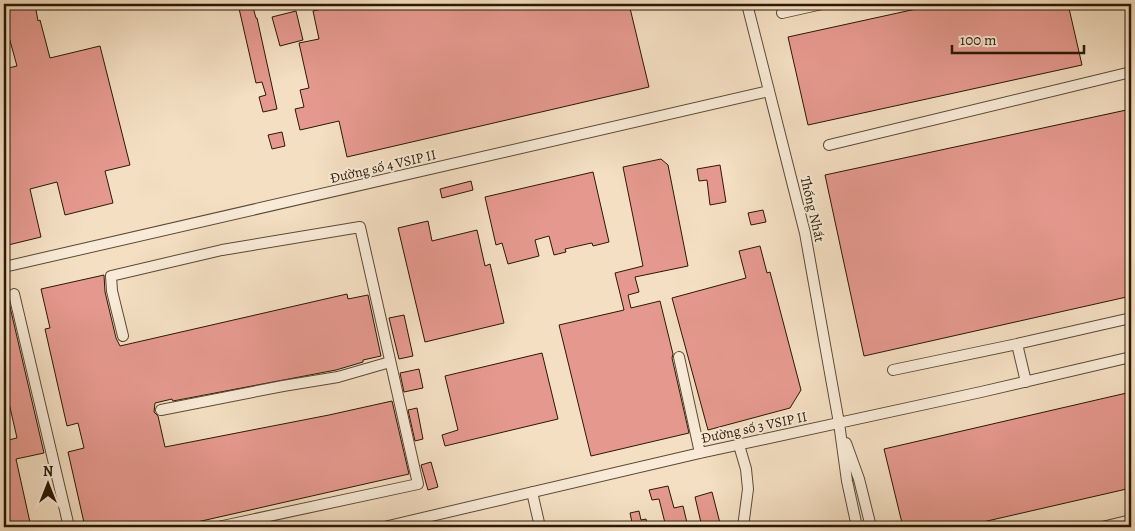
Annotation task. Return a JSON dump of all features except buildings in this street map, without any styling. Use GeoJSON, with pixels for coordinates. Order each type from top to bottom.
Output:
{"type":"FeatureCollection","features":[{"type":"Feature","properties":{"kind":"street","name":"Thống Nhất"},"geometry":{"type":"LineString","coordinates":[[747,4],[805,233],[839,423],[847,481],[857,527]]}},
{"type":"Feature","properties":{"kind":"street"},"geometry":{"type":"LineString","coordinates":[[782,13],[822,4]]}},
{"type":"Feature","properties":{"kind":"street"},"geometry":{"type":"LineString","coordinates":[[829,145],[1131,72]]}},
{"type":"Feature","properties":{"kind":"street","name":"Đường số 4 VSIP II"},"geometry":{"type":"LineString","coordinates":[[4,267],[769,91]]}},
{"type":"Feature","properties":{"kind":"street"},"geometry":{"type":"LineString","coordinates":[[123,336],[112,290],[111,276],[222,250],[360,227],[418,484],[218,527]]}},
{"type":"Feature","properties":{"kind":"street"},"geometry":{"type":"LineString","coordinates":[[14,294],[69,527]]}},
{"type":"Feature","properties":{"kind":"street"},"geometry":{"type":"LineString","coordinates":[[893,370],[1131,318]]}},
{"type":"Feature","properties":{"kind":"street"},"geometry":{"type":"LineString","coordinates":[[1017,344],[1026,382]]}},
{"type":"Feature","properties":{"kind":"street"},"geometry":{"type":"LineString","coordinates":[[679,357],[700,453]]}},
{"type":"Feature","properties":{"kind":"street","name":"Đường số 3 VSIP II"},"geometry":{"type":"LineString","coordinates":[[384,527],[700,453],[1026,382],[1131,357]]}},
{"type":"Feature","properties":{"kind":"street"},"geometry":{"type":"LineString","coordinates":[[162,410],[338,377],[390,362]]}},
{"type":"Feature","properties":{"kind":"street","name":"Thống Nhất"},"geometry":{"type":"LineString","coordinates":[[839,423],[859,479],[871,527]]}},
{"type":"Feature","properties":{"kind":"street"},"geometry":{"type":"LineString","coordinates":[[739,445],[746,469],[748,488],[743,527]]}},
{"type":"Feature","properties":{"kind":"street"},"geometry":{"type":"LineString","coordinates":[[532,492],[540,527]]}},
{"type":"Feature","properties":{"kind":"street"},"geometry":{"type":"LineString","coordinates":[[1102,527],[1131,520]]}}]}
